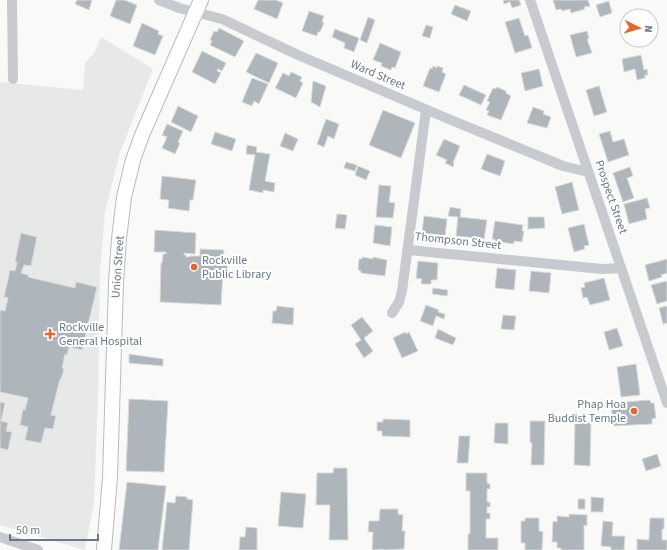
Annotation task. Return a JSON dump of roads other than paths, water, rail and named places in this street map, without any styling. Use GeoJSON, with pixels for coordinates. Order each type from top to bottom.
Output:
{"type":"FeatureCollection","features":[{"type":"Feature","properties":{"kind":"main road","name":"Union Street"},"geometry":{"type":"LineString","coordinates":[[104,550],[110,477],[116,282],[124,197],[133,160],[142,135],[199,6]]}},
{"type":"Feature","properties":{"kind":"street"},"geometry":{"type":"LineString","coordinates":[[12,0],[12,79]]}},
{"type":"Feature","properties":{"kind":"street","name":"Ward Street"},"geometry":{"type":"LineString","coordinates":[[159,0],[179,8],[199,6],[222,19],[292,52],[426,110],[563,166],[588,172]]}},
{"type":"Feature","properties":{"kind":"street","name":"Prospect Street"},"geometry":{"type":"LineString","coordinates":[[530,0],[667,403]]}},
{"type":"Feature","properties":{"kind":"street","name":"Thompson Street"},"geometry":{"type":"LineString","coordinates":[[426,110],[408,250],[602,269],[622,268]]}},
{"type":"Feature","properties":{"kind":"street"},"geometry":{"type":"LineString","coordinates":[[392,313],[401,296],[408,250]]}},
{"type":"Feature","properties":{"kind":"street"},"geometry":{"type":"LineString","coordinates":[[0,538],[38,550]]}},
{"type":"Feature","properties":{"kind":"place","name":"Rockville Public Library"},"geometry":{"type":"Point","coordinates":[194,267]}},
{"type":"Feature","properties":{"kind":"place","name":"Rockville General Hospital"},"geometry":{"type":"Point","coordinates":[50,334]}},
{"type":"Feature","properties":{"kind":"place","name":"Phap Hoa Buddist Temple"},"geometry":{"type":"Point","coordinates":[634,411]}}]}
